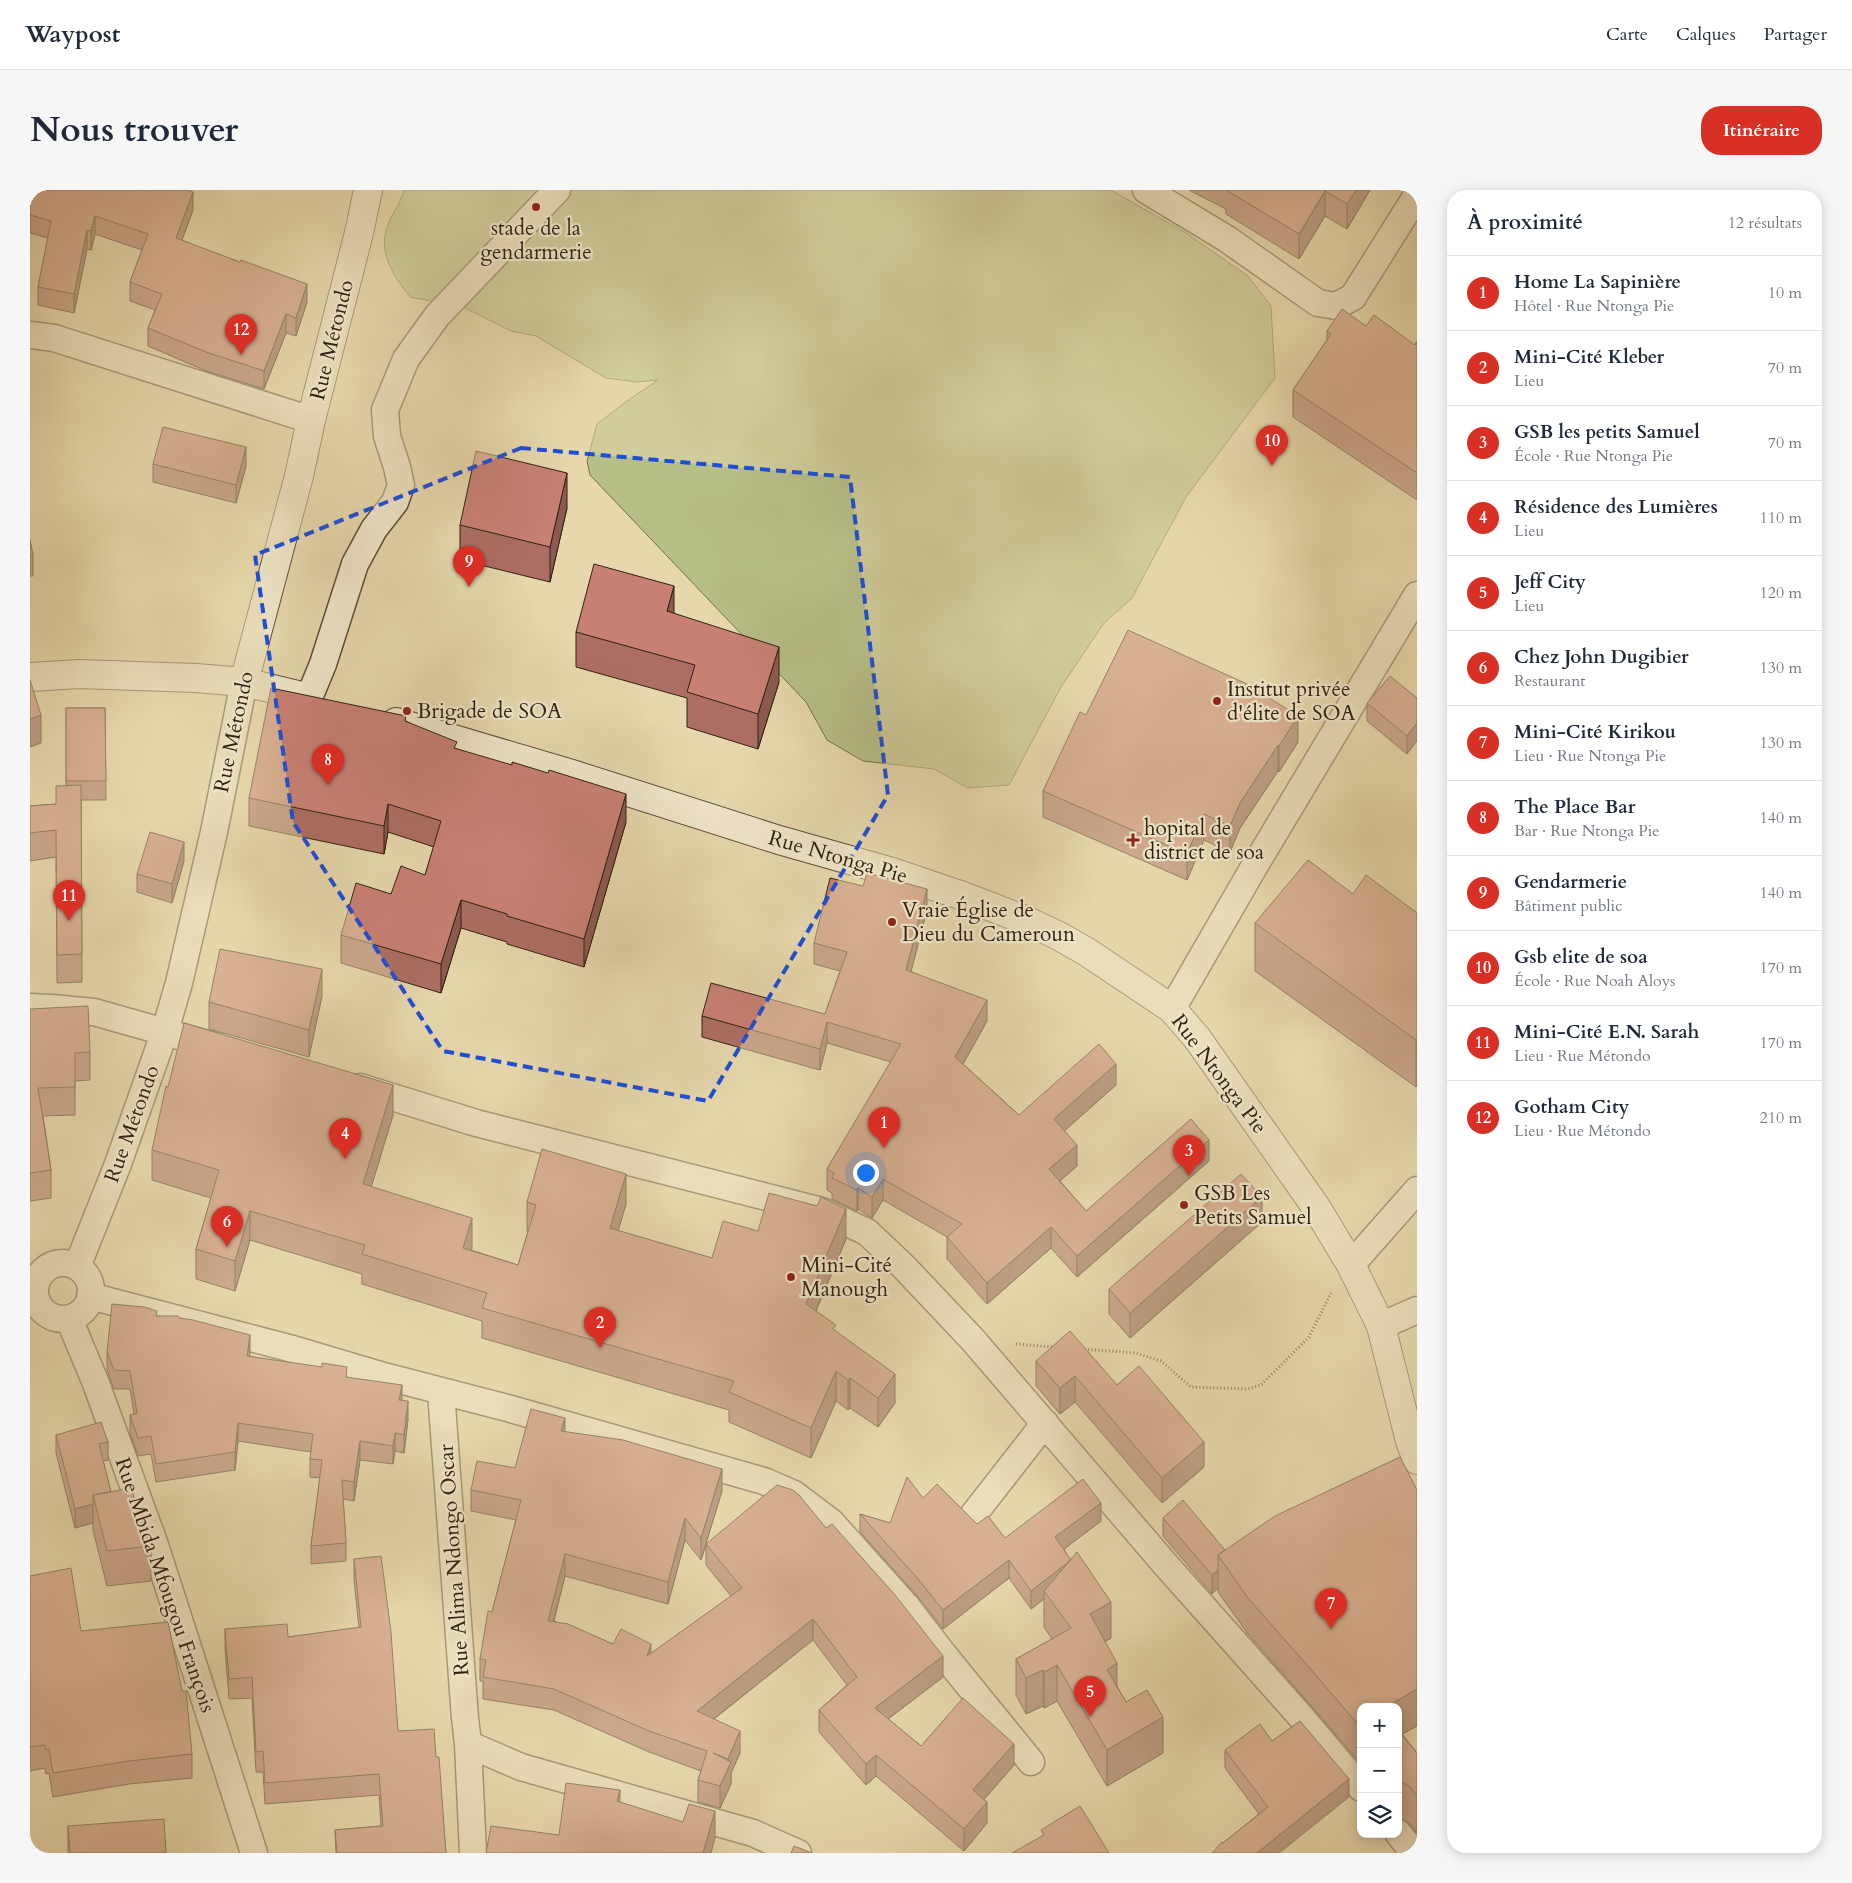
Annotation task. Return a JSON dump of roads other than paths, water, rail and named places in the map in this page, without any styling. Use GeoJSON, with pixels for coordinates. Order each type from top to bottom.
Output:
{"type":"FeatureCollection","features":[{"type":"Feature","properties":{"kind":"street","name":"Rue Métondo"},"geometry":{"type":"LineString","coordinates":[[77,1268],[118,1164],[165,1031],[179,983],[214,832],[244,682],[299,476],[368,190]]}},
{"type":"Feature","properties":{"kind":"street"},"geometry":{"type":"LineString","coordinates":[[309,698],[323,664],[355,564],[374,529],[395,502],[400,485],[397,467],[387,436],[385,410],[406,359],[437,316],[557,190]]}},
{"type":"Feature","properties":{"kind":"street"},"geometry":{"type":"LineString","coordinates":[[1146,190],[1227,239],[1318,303],[1336,306],[1354,297],[1417,194]]}},
{"type":"Feature","properties":{"kind":"street"},"geometry":{"type":"LineString","coordinates":[[30,335],[54,338],[312,420]]}},
{"type":"Feature","properties":{"kind":"street"},"geometry":{"type":"LineString","coordinates":[[1172,1009],[1254,866],[1417,595]]}},
{"type":"Feature","properties":{"kind":"street"},"geometry":{"type":"LineString","coordinates":[[30,677],[79,674],[196,678],[244,682],[337,706]]}},
{"type":"Feature","properties":{"kind":"street","name":"Rue Ntonga Pie"},"geometry":{"type":"LineString","coordinates":[[373,716],[575,776],[779,840],[892,872],[963,896],[1025,920],[1059,936],[1087,952],[1172,1009],[1197,1038],[1311,1199],[1351,1265],[1381,1326],[1410,1442],[1417,1460]]}},
{"type":"Feature","properties":{"kind":"street"},"geometry":{"type":"LineString","coordinates":[[30,1007],[94,1012],[240,1053]]}},
{"type":"Feature","properties":{"kind":"street"},"geometry":{"type":"LineString","coordinates":[[335,1080],[476,1123],[822,1211],[867,1232],[904,1266],[974,1340],[1180,1581],[1303,1719],[1357,1783]]}},
{"type":"Feature","properties":{"kind":"street"},"geometry":{"type":"LineString","coordinates":[[1351,1265],[1417,1190]]}},
{"type":"Feature","properties":{"kind":"street"},"geometry":{"type":"LineString","coordinates":[[57,1264],[68,1264],[77,1268],[86,1275],[90,1285],[90,1296],[87,1306],[79,1314],[69,1319],[58,1319],[48,1315],[40,1308],[33,1287],[46,1268],[57,1264]]}},
{"type":"Feature","properties":{"kind":"street"},"geometry":{"type":"LineString","coordinates":[[90,1296],[262,1340],[441,1392],[511,1409],[764,1480],[794,1494],[831,1522],[907,1607],[1031,1762]]}},
{"type":"Feature","properties":{"kind":"street"},"geometry":{"type":"LineString","coordinates":[[1381,1326],[1417,1310]]}},
{"type":"Feature","properties":{"kind":"street","name":"Rue Mbida Mfougou François"},"geometry":{"type":"LineString","coordinates":[[69,1319],[95,1381],[155,1545],[254,1853]]}},
{"type":"Feature","properties":{"kind":"street","name":"Rue Alima Ndongo Oscar"},"geometry":{"type":"LineString","coordinates":[[441,1392],[468,1744],[472,1853]]}},
{"type":"Feature","properties":{"kind":"street"},"geometry":{"type":"LineString","coordinates":[[974,1514],[1045,1423]]}},
{"type":"Feature","properties":{"kind":"street"},"geometry":{"type":"LineString","coordinates":[[468,1744],[520,1767],[753,1832],[798,1853]]}},
{"type":"Feature","properties":{"kind":"street"},"geometry":{"type":"LineString","coordinates":[[1402,1838],[1414,1853]]}},
{"type":"Feature","properties":{"kind":"place","name":"stade de la gendarmerie"},"geometry":{"type":"Point","coordinates":[536,207]}},
{"type":"Feature","properties":{"kind":"place","name":"Gotham City"},"geometry":{"type":"Point","coordinates":[241,355]}},
{"type":"Feature","properties":{"kind":"place","name":"Gsb elite de soa"},"geometry":{"type":"Point","coordinates":[1272,466]}},
{"type":"Feature","properties":{"kind":"place","name":"Gendarmerie"},"geometry":{"type":"Point","coordinates":[469,587]}},
{"type":"Feature","properties":{"kind":"place","name":"Institut privée d'élite de SOA"},"geometry":{"type":"Point","coordinates":[1217,701]}},
{"type":"Feature","properties":{"kind":"place","name":"Brigade de SOA"},"geometry":{"type":"Point","coordinates":[407,711]}},
{"type":"Feature","properties":{"kind":"place","name":"The Place Bar"},"geometry":{"type":"Point","coordinates":[328,785]}},
{"type":"Feature","properties":{"kind":"place","name":"hopital de district de soa"},"geometry":{"type":"Point","coordinates":[1133,840]}},
{"type":"Feature","properties":{"kind":"place","name":"Mini-Cité E.N. Sarah"},"geometry":{"type":"Point","coordinates":[69,921]}},
{"type":"Feature","properties":{"kind":"place","name":"Vraie Église de Dieu du Cameroun"},"geometry":{"type":"Point","coordinates":[892,922]}},
{"type":"Feature","properties":{"kind":"place","name":"Home La Sapinière"},"geometry":{"type":"Point","coordinates":[884,1148]}},
{"type":"Feature","properties":{"kind":"place","name":"Résidence des Lumières"},"geometry":{"type":"Point","coordinates":[345,1159]}},
{"type":"Feature","properties":{"kind":"place","name":"GSB les petits Samuel"},"geometry":{"type":"Point","coordinates":[1189,1176]}},
{"type":"Feature","properties":{"kind":"place","name":"GSB Les Petits Samuel"},"geometry":{"type":"Point","coordinates":[1184,1205]}},
{"type":"Feature","properties":{"kind":"place","name":"Chez John Dugibier"},"geometry":{"type":"Point","coordinates":[227,1247]}},
{"type":"Feature","properties":{"kind":"place","name":"Mini-Cité Manough"},"geometry":{"type":"Point","coordinates":[791,1277]}},
{"type":"Feature","properties":{"kind":"place","name":"Mini-Cité Kleber"},"geometry":{"type":"Point","coordinates":[600,1348]}},
{"type":"Feature","properties":{"kind":"place","name":"Mini-Cité Kirikou"},"geometry":{"type":"Point","coordinates":[1331,1629]}},
{"type":"Feature","properties":{"kind":"place","name":"Jeff City"},"geometry":{"type":"Point","coordinates":[1090,1717]}}]}
